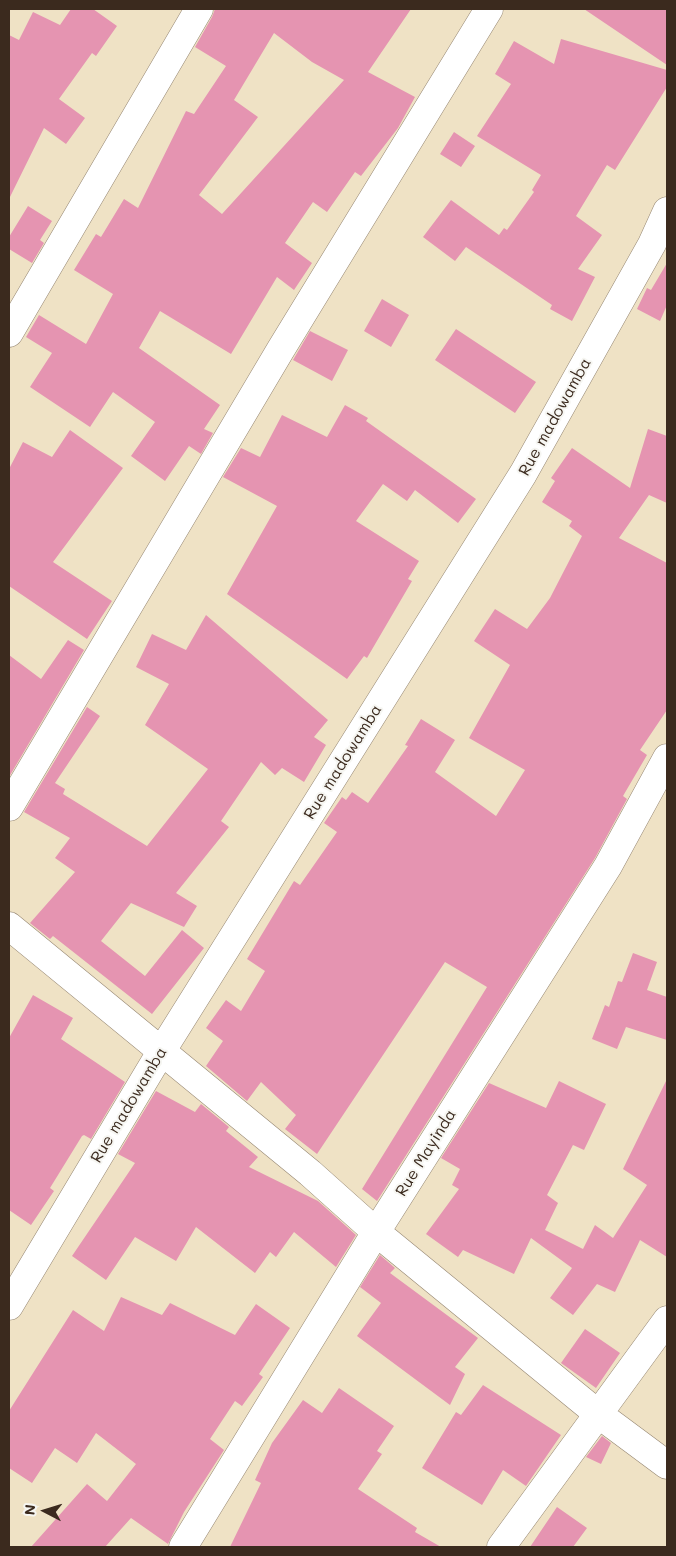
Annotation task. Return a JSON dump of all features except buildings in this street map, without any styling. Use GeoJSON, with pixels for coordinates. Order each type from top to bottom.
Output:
{"type":"FeatureCollection","features":[{"type":"Feature","properties":{"kind":"street"},"geometry":{"type":"LineString","coordinates":[[9,333],[199,9]]}},
{"type":"Feature","properties":{"kind":"street"},"geometry":{"type":"LineString","coordinates":[[9,807],[276,358],[489,9]]}},
{"type":"Feature","properties":{"kind":"street","name":"Rue madowamba"},"geometry":{"type":"LineString","coordinates":[[9,1306],[161,1052],[523,474],[652,244],[667,211]]}},
{"type":"Feature","properties":{"kind":"street","name":"Rue Mayinda"},"geometry":{"type":"LineString","coordinates":[[183,1547],[376,1232],[608,866],[667,758]]}},
{"type":"Feature","properties":{"kind":"street"},"geometry":{"type":"LineString","coordinates":[[9,926],[310,1173],[376,1232],[597,1413],[667,1465]]}},
{"type":"Feature","properties":{"kind":"street"},"geometry":{"type":"LineString","coordinates":[[501,1547],[597,1413],[667,1320]]}}]}
